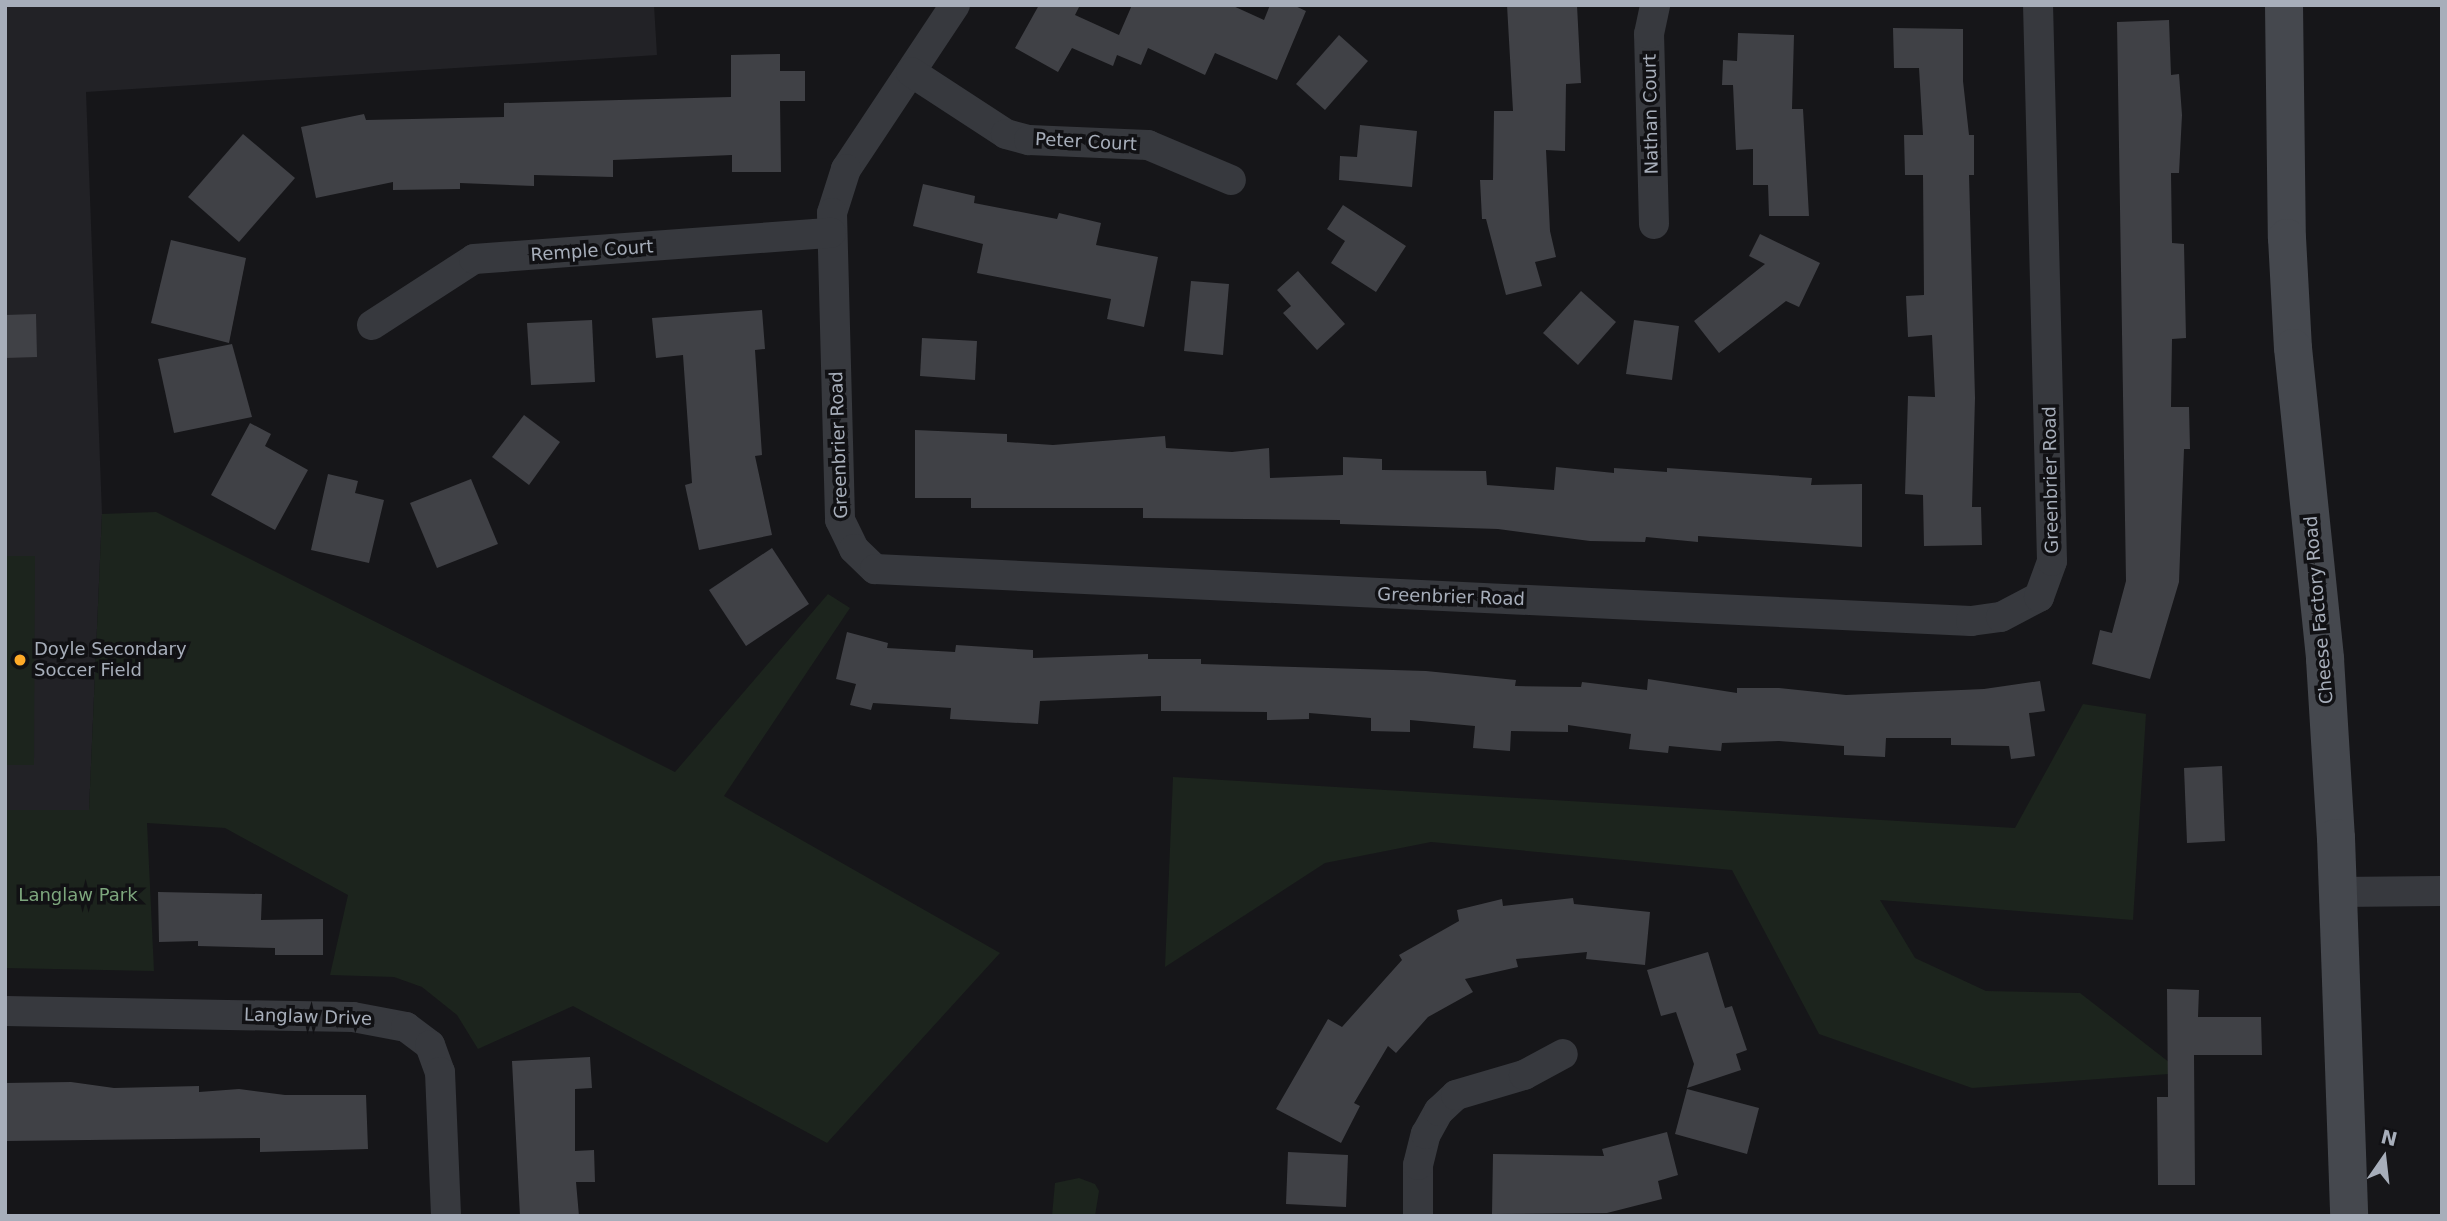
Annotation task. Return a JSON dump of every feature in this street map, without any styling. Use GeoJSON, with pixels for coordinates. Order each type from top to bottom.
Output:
{"type":"FeatureCollection","features":[{"type":"Feature","properties":{"kind":"main road","name":"Cheese Factory Road"},"geometry":{"type":"LineString","coordinates":[[2284,5],[2284,152],[2292,321],[2325,659],[2338,892],[2349,1216]]}},
{"type":"Feature","properties":{"kind":"street","name":"Greenbrier Road"},"geometry":{"type":"LineString","coordinates":[[955,5],[846,169],[836,193],[831,233],[840,520],[849,542],[875,569],[1971,621],[2001,617],[2039,597],[2050,570],[2054,539],[2038,5]]}},
{"type":"Feature","properties":{"kind":"street","name":"Nathan Court"},"geometry":{"type":"LineString","coordinates":[[1654,224],[1649,34],[1655,5]]}},
{"type":"Feature","properties":{"kind":"street","name":"Peter Court"},"geometry":{"type":"LineString","coordinates":[[911,72],[1006,134],[1029,140],[1148,145],[1231,180]]}},
{"type":"Feature","properties":{"kind":"street","name":"Remple Court"},"geometry":{"type":"LineString","coordinates":[[372,325],[474,259],[831,233]]}},
{"type":"Feature","properties":{"kind":"street"},"geometry":{"type":"LineString","coordinates":[[2338,892],[2442,891]]}},
{"type":"Feature","properties":{"kind":"street","name":"Langlaw Drive"},"geometry":{"type":"LineString","coordinates":[[5,1011],[353,1017],[406,1027],[430,1045],[440,1072],[446,1216]]}},
{"type":"Feature","properties":{"kind":"street"},"geometry":{"type":"LineString","coordinates":[[1418,1216],[1418,1165],[1426,1134],[1439,1111],[1456,1095],[1524,1075],[1563,1054]]}},
{"type":"Feature","properties":{"kind":"shaded area"},"geometry":{"type":"Polygon","coordinates":[[[5,5],[654,5],[657,55],[86,92],[102,514],[89,811],[5,810],[5,5]]]}},
{"type":"Feature","properties":{"kind":"green space","name":"Langlaw Park"},"geometry":{"type":"Polygon","coordinates":[[[156,512],[675,772],[828,594],[850,608],[724,796],[1000,953],[827,1143],[573,1006],[478,1049],[457,1015],[422,987],[394,977],[330,975],[348,895],[225,828],[147,823],[154,971],[5,968],[5,810],[89,810],[102,514],[156,512]]]}},
{"type":"Feature","properties":{"kind":"green space","name":"Doyle Secondary Soccer Field"},"geometry":{"type":"Polygon","coordinates":[[[5,556],[35,556],[34,765],[5,765],[5,556]]]}},
{"type":"Feature","properties":{"kind":"green space"},"geometry":{"type":"Polygon","coordinates":[[[2083,704],[2146,714],[2133,920],[1880,900],[1915,958],[1986,991],[2080,993],[2183,1073],[1972,1088],[1819,1034],[1732,870],[1431,842],[1325,863],[1165,967],[1173,777],[2015,828],[2083,704]]]}},
{"type":"Feature","properties":{"kind":"green space"},"geometry":{"type":"Polygon","coordinates":[[[1079,1178],[1095,1184],[1099,1191],[1095,1216],[1052,1216],[1055,1183],[1079,1178]]]}},
{"type":"Feature","properties":{"kind":"building"},"geometry":{"type":"Polygon","coordinates":[[[1039,5],[1080,5],[1075,15],[1119,35],[1132,5],[1231,5],[1264,20],[1270,5],[1293,5],[1306,11],[1277,80],[1215,53],[1205,75],[1148,48],[1141,65],[1117,55],[1113,66],[1072,48],[1058,72],[1015,48],[1039,5]]]}},
{"type":"Feature","properties":{"kind":"building"},"geometry":{"type":"Polygon","coordinates":[[[1507,5],[1577,5],[1581,83],[1566,84],[1565,151],[1546,150],[1550,231],[1556,257],[1535,262],[1542,286],[1506,295],[1486,219],[1482,219],[1480,180],[1493,180],[1494,111],[1513,111],[1507,5]]]}},
{"type":"Feature","properties":{"kind":"building"},"geometry":{"type":"Polygon","coordinates":[[[2169,20],[2171,75],[2179,74],[2182,115],[2179,173],[2171,173],[2172,243],[2184,244],[2186,338],[2172,339],[2171,407],[2189,407],[2190,449],[2184,449],[2179,582],[2150,679],[2092,664],[2100,630],[2112,633],[2126,581],[2117,22],[2169,20]]]}},
{"type":"Feature","properties":{"kind":"building"},"geometry":{"type":"Polygon","coordinates":[[[1893,28],[1963,29],[1963,81],[1969,135],[1974,135],[1974,175],[1969,175],[1975,398],[1972,507],[1981,507],[1982,545],[1924,546],[1923,495],[1905,494],[1908,396],[1935,397],[1932,335],[1908,337],[1906,296],[1924,295],[1923,175],[1905,175],[1904,135],[1923,135],[1919,68],[1894,68],[1893,28]]]}},
{"type":"Feature","properties":{"kind":"building"},"geometry":{"type":"Polygon","coordinates":[[[1738,33],[1794,35],[1792,109],[1803,109],[1809,216],[1769,216],[1768,185],[1753,185],[1753,149],[1736,150],[1733,85],[1722,85],[1723,60],[1737,61],[1738,33]]]}},
{"type":"Feature","properties":{"kind":"building"},"geometry":{"type":"Polygon","coordinates":[[[1339,35],[1368,61],[1325,110],[1296,84],[1339,35]]]}},
{"type":"Feature","properties":{"kind":"building"},"geometry":{"type":"Polygon","coordinates":[[[780,54],[780,71],[805,71],[805,101],[780,101],[781,172],[732,172],[732,155],[613,160],[613,177],[534,175],[534,186],[460,183],[460,189],[393,190],[393,182],[316,198],[301,127],[364,114],[366,120],[504,117],[504,103],[731,97],[731,55],[780,54]]]}},
{"type":"Feature","properties":{"kind":"building"},"geometry":{"type":"Polygon","coordinates":[[[1360,125],[1417,131],[1412,187],[1339,180],[1340,156],[1357,157],[1360,125]]]}},
{"type":"Feature","properties":{"kind":"building"},"geometry":{"type":"Polygon","coordinates":[[[243,134],[295,178],[239,242],[188,197],[243,134]]]}},
{"type":"Feature","properties":{"kind":"building"},"geometry":{"type":"Polygon","coordinates":[[[923,184],[975,196],[974,203],[1057,219],[1059,213],[1101,223],[1096,245],[1158,257],[1144,327],[1107,319],[1111,299],[977,273],[983,244],[913,226],[923,184]]]}},
{"type":"Feature","properties":{"kind":"building"},"geometry":{"type":"Polygon","coordinates":[[[1343,205],[1406,246],[1376,292],[1331,263],[1345,241],[1327,229],[1343,205]]]}},
{"type":"Feature","properties":{"kind":"building"},"geometry":{"type":"Polygon","coordinates":[[[1760,234],[1820,263],[1799,307],[1786,301],[1719,353],[1694,321],[1765,264],[1749,256],[1760,234]]]}},
{"type":"Feature","properties":{"kind":"building"},"geometry":{"type":"Polygon","coordinates":[[[171,240],[246,258],[229,343],[151,323],[171,240]]]}},
{"type":"Feature","properties":{"kind":"building"},"geometry":{"type":"Polygon","coordinates":[[[1298,271],[1345,324],[1317,350],[1283,313],[1291,306],[1277,290],[1298,271]]]}},
{"type":"Feature","properties":{"kind":"building"},"geometry":{"type":"Polygon","coordinates":[[[1191,281],[1229,284],[1223,355],[1184,351],[1191,281]]]}},
{"type":"Feature","properties":{"kind":"building"},"geometry":{"type":"Polygon","coordinates":[[[1581,291],[1616,322],[1578,365],[1543,333],[1581,291]]]}},
{"type":"Feature","properties":{"kind":"building"},"geometry":{"type":"Polygon","coordinates":[[[762,310],[765,349],[755,350],[762,455],[755,456],[772,535],[699,550],[685,485],[692,483],[683,355],[656,358],[652,318],[762,310]]]}},
{"type":"Feature","properties":{"kind":"building"},"geometry":{"type":"Polygon","coordinates":[[[36,314],[37,357],[5,358],[5,315],[36,314]]]}},
{"type":"Feature","properties":{"kind":"building"},"geometry":{"type":"Polygon","coordinates":[[[592,320],[595,382],[531,385],[527,323],[592,320]]]}},
{"type":"Feature","properties":{"kind":"building"},"geometry":{"type":"Polygon","coordinates":[[[1634,320],[1679,326],[1672,380],[1626,374],[1634,320]]]}},
{"type":"Feature","properties":{"kind":"building"},"geometry":{"type":"Polygon","coordinates":[[[922,338],[977,341],[975,380],[920,376],[922,338]]]}},
{"type":"Feature","properties":{"kind":"building"},"geometry":{"type":"Polygon","coordinates":[[[232,344],[252,417],[174,433],[158,359],[232,344]]]}},
{"type":"Feature","properties":{"kind":"building"},"geometry":{"type":"Polygon","coordinates":[[[524,415],[560,442],[529,485],[492,457],[524,415]]]}},
{"type":"Feature","properties":{"kind":"building"},"geometry":{"type":"Polygon","coordinates":[[[250,423],[271,434],[265,446],[308,470],[275,530],[211,495],[250,423]]]}},
{"type":"Feature","properties":{"kind":"building"},"geometry":{"type":"Polygon","coordinates":[[[915,430],[1007,434],[1007,442],[1053,445],[1165,436],[1166,448],[1232,452],[1269,448],[1270,478],[1343,475],[1343,457],[1382,459],[1382,470],[1486,471],[1487,485],[1554,490],[1556,467],[1614,473],[1614,468],[1667,472],[1667,468],[1812,478],[1811,485],[1862,484],[1862,547],[1698,536],[1698,542],[1646,537],[1645,542],[1590,541],[1498,529],[1340,524],[1340,520],[1143,518],[1143,508],[971,508],[971,498],[915,498],[915,430]]]}},
{"type":"Feature","properties":{"kind":"building"},"geometry":{"type":"Polygon","coordinates":[[[328,474],[358,481],[355,493],[384,500],[369,563],[311,550],[328,474]]]}},
{"type":"Feature","properties":{"kind":"building"},"geometry":{"type":"Polygon","coordinates":[[[471,479],[498,544],[437,568],[410,503],[471,479]]]}},
{"type":"Feature","properties":{"kind":"building"},"geometry":{"type":"Polygon","coordinates":[[[772,548],[809,604],[746,646],[709,590],[772,548]]]}},
{"type":"Feature","properties":{"kind":"building"},"geometry":{"type":"Polygon","coordinates":[[[847,632],[888,643],[887,648],[955,652],[956,645],[1033,650],[1033,658],[1148,654],[1148,659],[1201,659],[1201,664],[1426,671],[1516,680],[1515,686],[1581,687],[1582,682],[1647,690],[1648,679],[1737,693],[1737,688],[1779,688],[1846,695],[1984,689],[2040,681],[2045,711],[2029,713],[2035,756],[2011,759],[2009,746],[1951,745],[1951,738],[1886,738],[1885,757],[1844,755],[1844,746],[1779,741],[1722,743],[1721,751],[1669,746],[1668,753],[1629,749],[1631,734],[1568,725],[1568,732],[1511,731],[1510,751],[1473,748],[1475,726],[1410,720],[1410,732],[1371,731],[1371,718],[1309,713],[1309,719],[1267,720],[1267,712],[1161,711],[1161,696],[1040,701],[1038,724],[950,719],[951,708],[873,703],[871,710],[850,705],[856,684],[836,679],[847,632]]]}},
{"type":"Feature","properties":{"kind":"building"},"geometry":{"type":"Polygon","coordinates":[[[2222,766],[2225,841],[2187,843],[2184,768],[2222,766]]]}},
{"type":"Feature","properties":{"kind":"building"},"geometry":{"type":"Polygon","coordinates":[[[158,892],[262,894],[261,920],[323,919],[323,955],[275,955],[275,948],[198,946],[198,941],[159,942],[158,892]]]}},
{"type":"Feature","properties":{"kind":"building"},"geometry":{"type":"Polygon","coordinates":[[[1573,898],[1574,904],[1650,912],[1645,965],[1586,959],[1587,952],[1516,959],[1518,967],[1465,979],[1473,992],[1428,1017],[1396,1053],[1388,1046],[1354,1103],[1360,1106],[1341,1143],[1276,1109],[1328,1019],[1342,1027],[1402,960],[1399,955],[1459,921],[1457,910],[1502,899],[1503,906],[1573,898]]]}},
{"type":"Feature","properties":{"kind":"building"},"geometry":{"type":"Polygon","coordinates":[[[1708,952],[1725,1008],[1732,1006],[1747,1050],[1736,1054],[1741,1070],[1687,1088],[1694,1064],[1676,1012],[1661,1016],[1647,970],[1708,952]]]}},
{"type":"Feature","properties":{"kind":"building"},"geometry":{"type":"Polygon","coordinates":[[[2167,989],[2199,990],[2198,1017],[2261,1017],[2262,1055],[2194,1055],[2195,1185],[2158,1185],[2157,1097],[2168,1097],[2167,989]]]}},
{"type":"Feature","properties":{"kind":"building"},"geometry":{"type":"Polygon","coordinates":[[[590,1057],[592,1088],[575,1089],[575,1151],[594,1150],[595,1182],[576,1182],[579,1216],[520,1216],[512,1061],[590,1057]]]}},
{"type":"Feature","properties":{"kind":"building"},"geometry":{"type":"Polygon","coordinates":[[[71,1082],[114,1088],[199,1086],[199,1092],[239,1089],[285,1095],[366,1095],[368,1149],[260,1152],[260,1138],[5,1141],[5,1083],[71,1082]]]}},
{"type":"Feature","properties":{"kind":"building"},"geometry":{"type":"Polygon","coordinates":[[[1687,1089],[1759,1108],[1747,1154],[1675,1134],[1687,1089]]]}},
{"type":"Feature","properties":{"kind":"building"},"geometry":{"type":"Polygon","coordinates":[[[1667,1132],[1678,1175],[1658,1181],[1662,1199],[1607,1213],[1492,1214],[1493,1154],[1604,1156],[1602,1149],[1667,1132]]]}},
{"type":"Feature","properties":{"kind":"building"},"geometry":{"type":"Polygon","coordinates":[[[1288,1152],[1348,1155],[1346,1207],[1286,1204],[1288,1152]]]}},
{"type":"Feature","properties":{"kind":"place","name":"Doyle Secondary Soccer Field"},"geometry":{"type":"Point","coordinates":[20,660]}}]}
